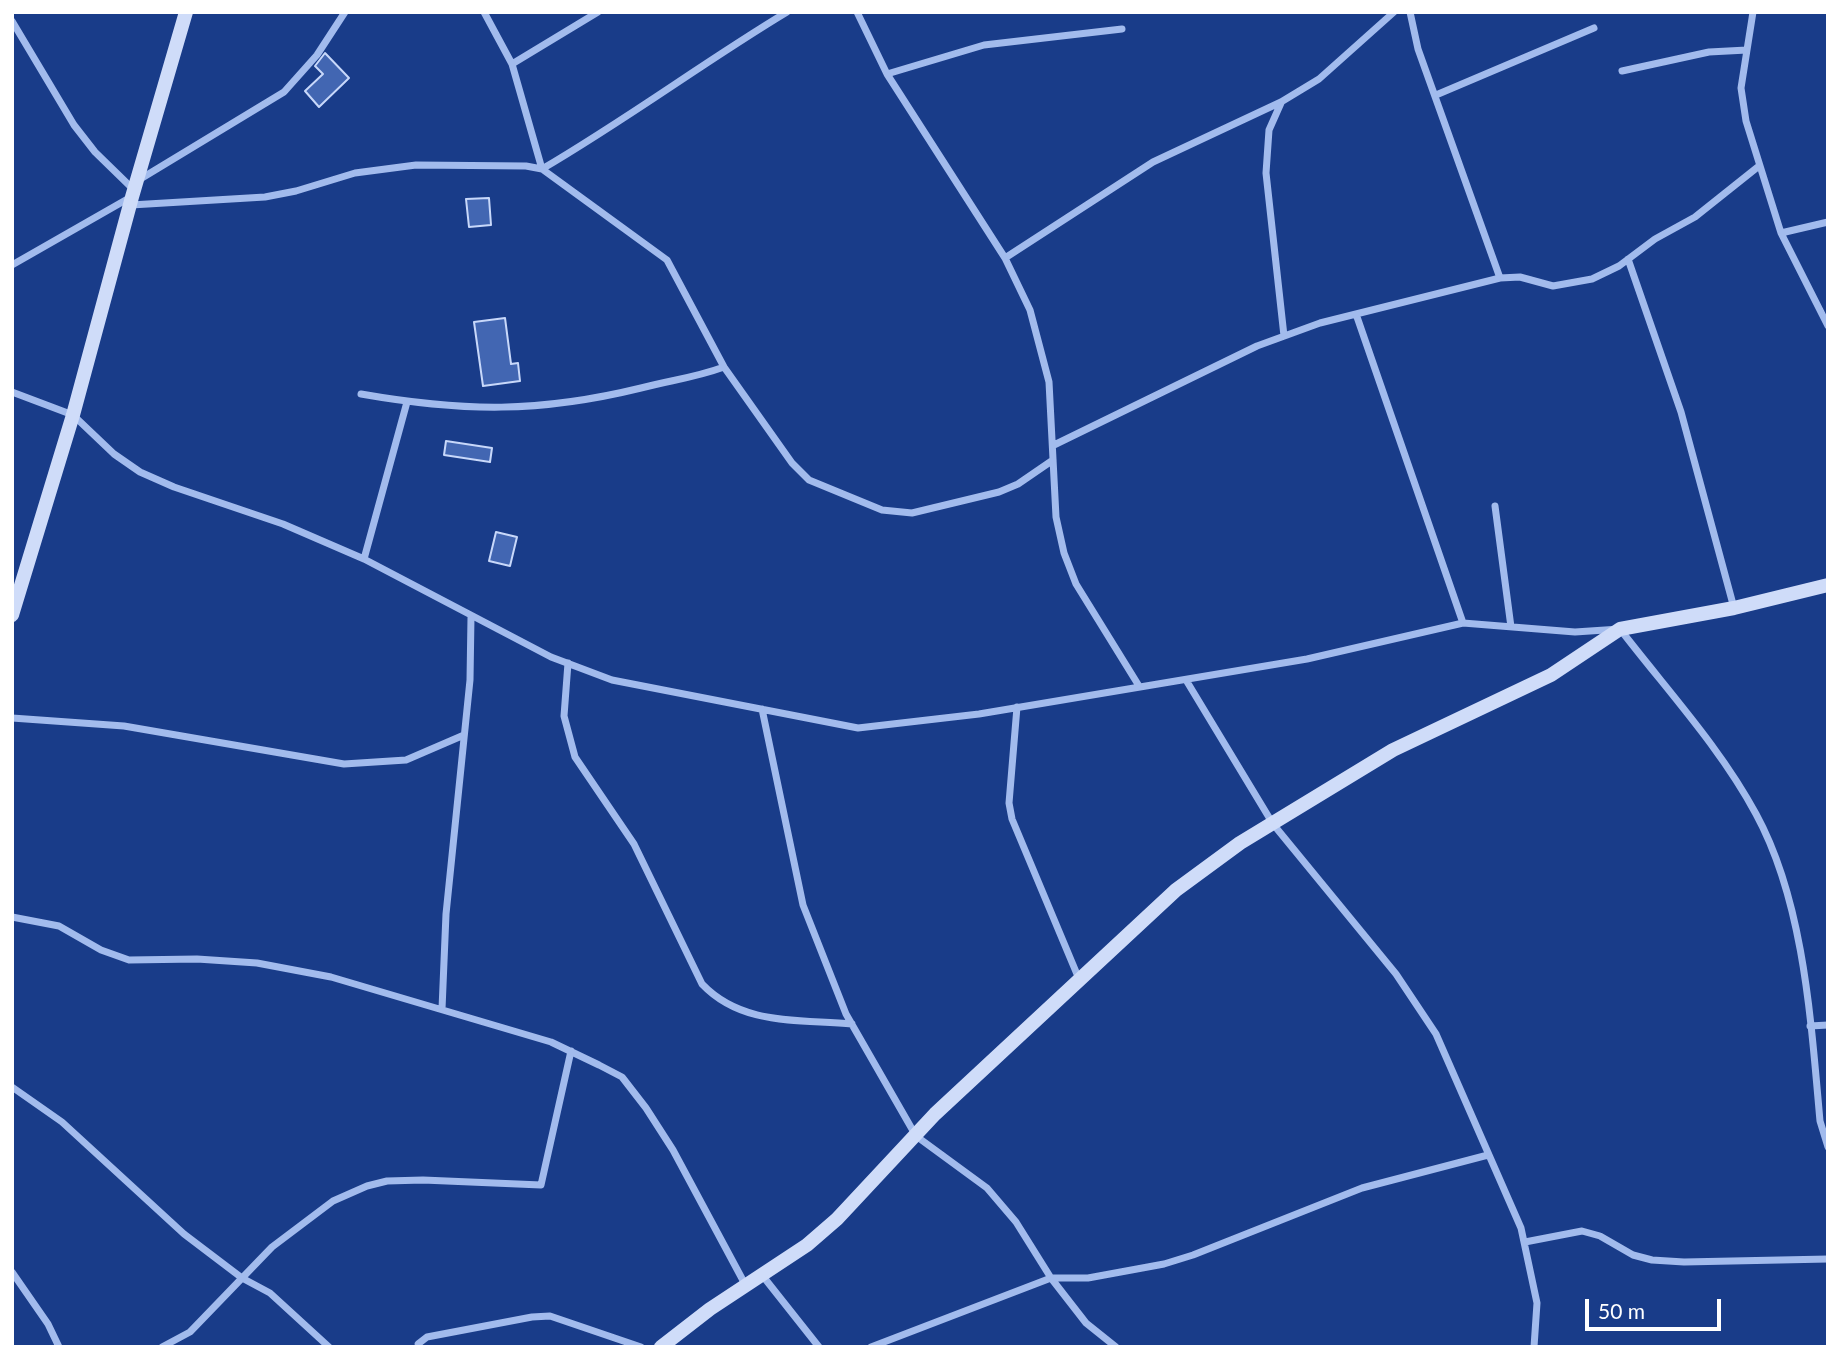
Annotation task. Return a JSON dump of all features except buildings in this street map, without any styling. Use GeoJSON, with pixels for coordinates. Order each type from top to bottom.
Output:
{"type":"FeatureCollection","features":[{"type":"Feature","properties":{"kind":"street"},"geometry":{"type":"LineString","coordinates":[[12,615],[73,415],[133,193],[186,12]]}},
{"type":"Feature","properties":{"kind":"street"},"geometry":{"type":"LineString","coordinates":[[12,265],[133,193],[284,92],[317,55],[345,12]]}},
{"type":"Feature","properties":{"kind":"street"},"geometry":{"type":"LineString","coordinates":[[484,12],[512,64],[542,169]]}},
{"type":"Feature","properties":{"kind":"street"},"geometry":{"type":"LineString","coordinates":[[512,64],[598,12]]}},
{"type":"Feature","properties":{"kind":"street"},"geometry":{"type":"LineString","coordinates":[[542,169],[604,133],[687,75],[787,12]]}},
{"type":"Feature","properties":{"kind":"street"},"geometry":{"type":"LineString","coordinates":[[858,12],[887,74],[1005,258],[1030,310],[1049,382],[1056,517],[1064,553],[1076,584],[1139,686]]}},
{"type":"Feature","properties":{"kind":"street"},"geometry":{"type":"LineString","coordinates":[[1005,258],[1153,162],[1282,102],[1319,79],[1394,12]]}},
{"type":"Feature","properties":{"kind":"street"},"geometry":{"type":"LineString","coordinates":[[1410,12],[1418,49],[1500,278]]}},
{"type":"Feature","properties":{"kind":"street"},"geometry":{"type":"LineString","coordinates":[[1753,12],[1741,88],[1746,121],[1781,233],[1828,326]]}},
{"type":"Feature","properties":{"kind":"street"},"geometry":{"type":"LineString","coordinates":[[12,21],[74,125],[133,193],[265,197],[355,173],[416,165],[526,166],[542,169],[667,260],[724,367],[792,463],[809,480],[882,510],[912,513],[999,492],[1018,484],[1053,460]]}},
{"type":"Feature","properties":{"kind":"street"},"geometry":{"type":"LineString","coordinates":[[1436,95],[1594,28]]}},
{"type":"Feature","properties":{"kind":"street"},"geometry":{"type":"LineString","coordinates":[[887,74],[984,46],[1122,29]]}},
{"type":"Feature","properties":{"kind":"street"},"geometry":{"type":"LineString","coordinates":[[1622,71],[1709,52],[1747,50]]}},
{"type":"Feature","properties":{"kind":"street"},"geometry":{"type":"LineString","coordinates":[[1282,102],[1269,130],[1266,173],[1284,336]]}},
{"type":"Feature","properties":{"kind":"street"},"geometry":{"type":"LineString","coordinates":[[1054,445],[1257,346],[1284,336],[1356,314],[1500,278],[1520,277],[1553,286],[1592,279],[1628,260],[1655,239],[1695,217],[1759,166]]}},
{"type":"Feature","properties":{"kind":"street"},"geometry":{"type":"LineString","coordinates":[[1781,233],[1828,222]]}},
{"type":"Feature","properties":{"kind":"street"},"geometry":{"type":"LineString","coordinates":[[1628,260],[1681,412],[1734,608]]}},
{"type":"Feature","properties":{"kind":"street"},"geometry":{"type":"LineString","coordinates":[[1356,314],[1463,622]]}},
{"type":"Feature","properties":{"kind":"street"},"geometry":{"type":"LineString","coordinates":[[361,394],[407,402],[507,410],[597,400],[644,387],[689,380],[724,367]]}},
{"type":"Feature","properties":{"kind":"street"},"geometry":{"type":"LineString","coordinates":[[12,392],[73,415],[114,454],[140,472],[174,488],[283,524],[364,559],[471,617],[568,663],[611,680],[858,728],[895,726],[1307,659],[1463,622],[1575,632],[1620,629],[1734,608],[1828,586]]}},
{"type":"Feature","properties":{"kind":"street"},"geometry":{"type":"LineString","coordinates":[[364,559],[407,402]]}},
{"type":"Feature","properties":{"kind":"street"},"geometry":{"type":"LineString","coordinates":[[1495,506],[1511,627]]}},
{"type":"Feature","properties":{"kind":"street"},"geometry":{"type":"LineString","coordinates":[[442,1009],[446,914],[470,680],[471,617]]}},
{"type":"Feature","properties":{"kind":"street"},"geometry":{"type":"LineString","coordinates":[[662,1347],[710,1309],[807,1245],[837,1219],[935,1114],[1176,890],[1240,843],[1393,750],[1551,675],[1620,629]]}},
{"type":"Feature","properties":{"kind":"street"},"geometry":{"type":"LineString","coordinates":[[1620,629],[1720,757],[1756,815],[1782,876],[1799,951],[1820,1121],[1828,1147]]}},
{"type":"Feature","properties":{"kind":"street"},"geometry":{"type":"LineString","coordinates":[[568,663],[564,716],[575,757],[634,844],[702,984],[717,1000],[735,1010],[763,1017],[852,1024]]}},
{"type":"Feature","properties":{"kind":"street"},"geometry":{"type":"LineString","coordinates":[[1186,680],[1273,824],[1396,974],[1436,1034],[1525,1242],[1537,1303],[1534,1347]]}},
{"type":"Feature","properties":{"kind":"street"},"geometry":{"type":"LineString","coordinates":[[1017,707],[1009,795],[1012,819],[1079,980]]}},
{"type":"Feature","properties":{"kind":"street"},"geometry":{"type":"LineString","coordinates":[[762,709],[803,905],[852,1024],[916,1136],[987,1188],[1016,1222],[1051,1278],[1086,1323],[1116,1347]]}},
{"type":"Feature","properties":{"kind":"street"},"geometry":{"type":"LineString","coordinates":[[12,718],[124,726],[344,764],[406,760],[464,735]]}},
{"type":"Feature","properties":{"kind":"street"},"geometry":{"type":"LineString","coordinates":[[12,917],[59,926],[114,957],[130,960],[197,959],[257,963],[331,977],[442,1009],[571,1051],[622,1077],[646,1108],[673,1150],[746,1286]]}},
{"type":"Feature","properties":{"kind":"street"},"geometry":{"type":"LineString","coordinates":[[1810,1026],[1828,1025]]}},
{"type":"Feature","properties":{"kind":"street"},"geometry":{"type":"LineString","coordinates":[[162,1347],[190,1332],[272,1247],[333,1202],[367,1185],[401,1181],[541,1185],[547,1170],[571,1051]]}},
{"type":"Feature","properties":{"kind":"street"},"geometry":{"type":"LineString","coordinates":[[12,1087],[62,1122],[184,1234],[242,1278],[270,1293],[329,1347]]}},
{"type":"Feature","properties":{"kind":"street"},"geometry":{"type":"LineString","coordinates":[[872,1347],[1051,1278],[1088,1278],[1164,1264],[1362,1188],[1488,1155]]}},
{"type":"Feature","properties":{"kind":"street"},"geometry":{"type":"LineString","coordinates":[[1525,1242],[1582,1231],[1601,1236],[1633,1255],[1652,1260],[1685,1262],[1828,1259]]}},
{"type":"Feature","properties":{"kind":"street"},"geometry":{"type":"LineString","coordinates":[[12,1272],[48,1324],[59,1347]]}},
{"type":"Feature","properties":{"kind":"street"},"geometry":{"type":"LineString","coordinates":[[762,1275],[819,1347]]}},
{"type":"Feature","properties":{"kind":"street"},"geometry":{"type":"LineString","coordinates":[[419,1347],[418,1344],[427,1337],[550,1316],[641,1347]]}}]}
